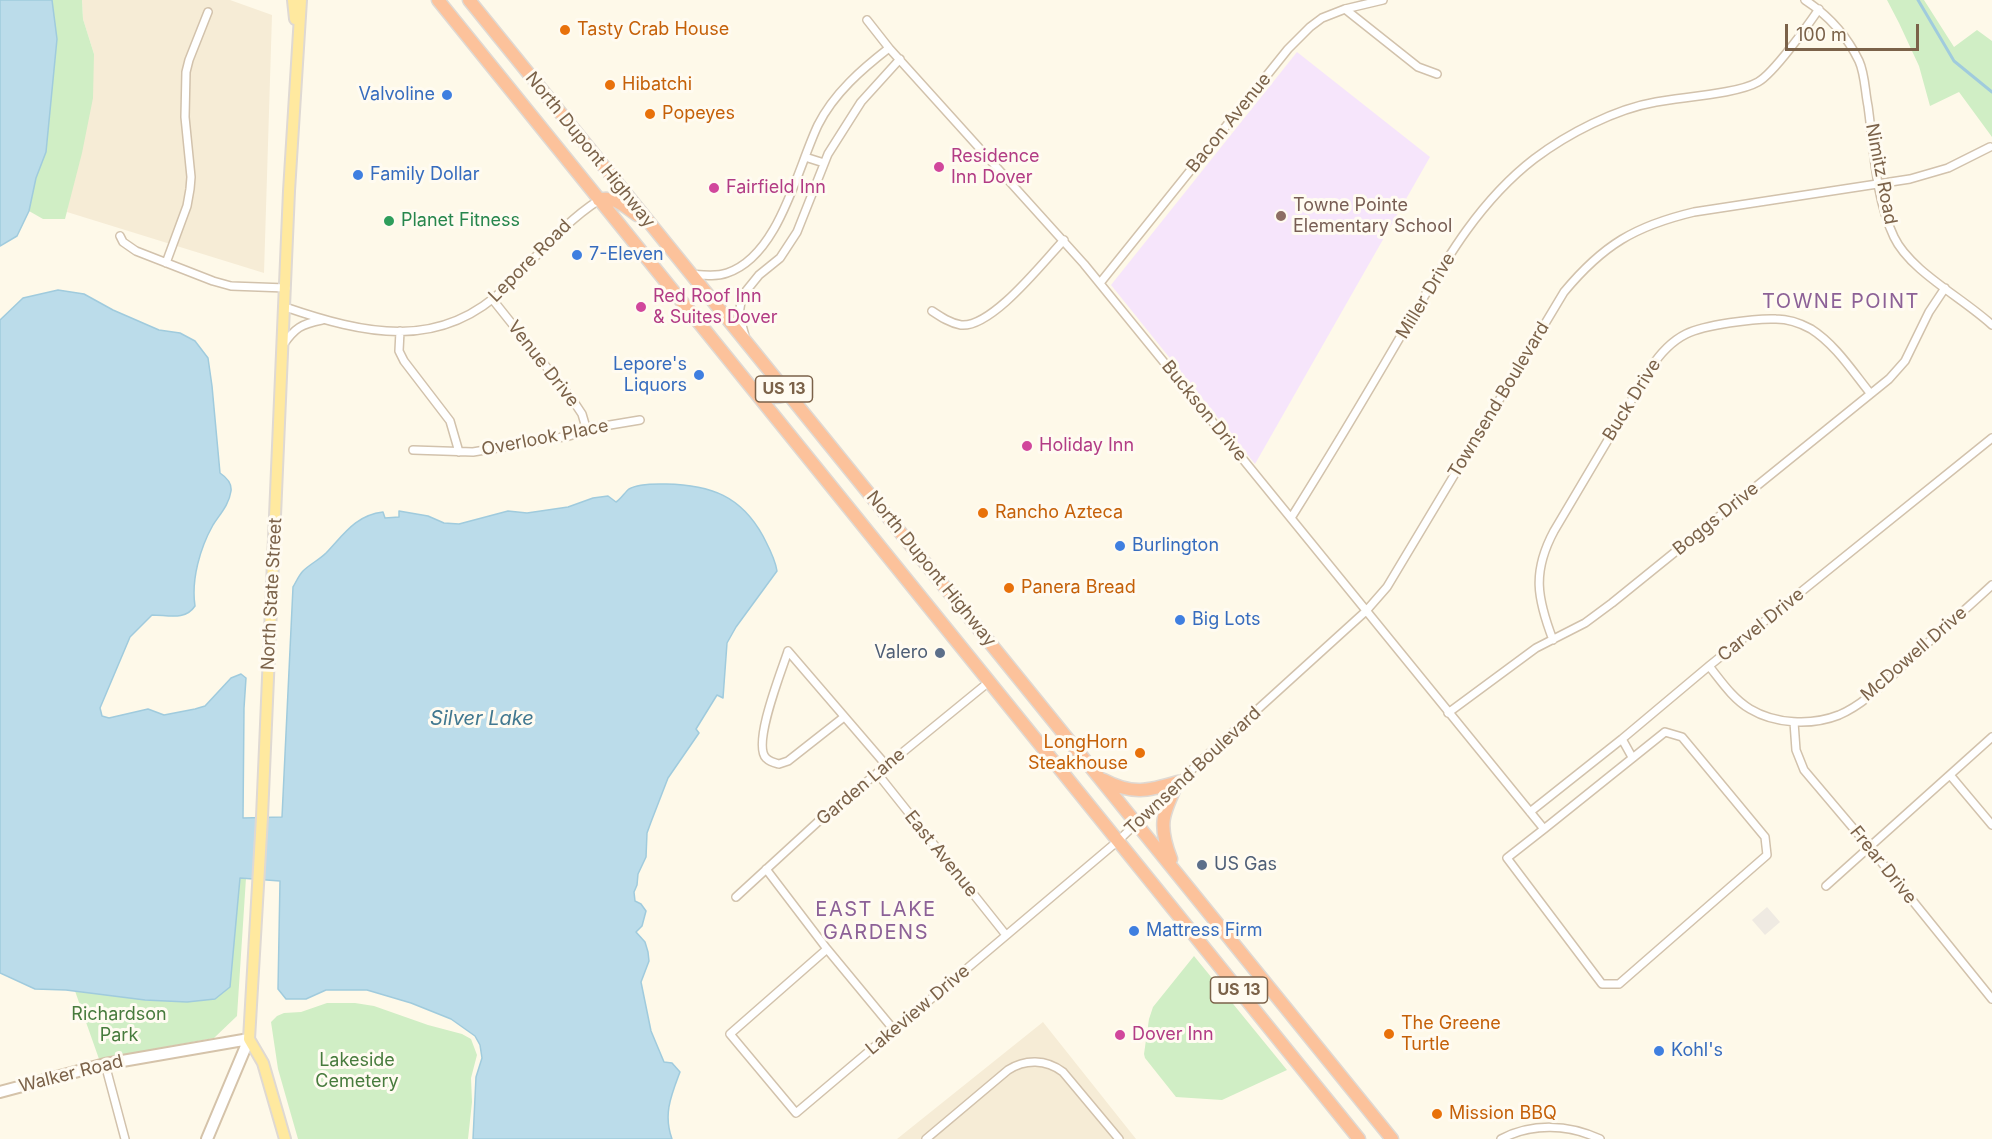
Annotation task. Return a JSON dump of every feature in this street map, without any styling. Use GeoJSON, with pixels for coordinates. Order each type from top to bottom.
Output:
{"type":"FeatureCollection","features":[{"type":"Feature","properties":{"kind":"highway","name":"North Dupont Highway"},"geometry":{"type":"LineString","coordinates":[[438,0],[1359,1139]]}},
{"type":"Feature","properties":{"kind":"highway","name":"North Dupont Highway"},"geometry":{"type":"LineString","coordinates":[[468,0],[1392,1139]]}},
{"type":"Feature","properties":{"kind":"highway"},"geometry":{"type":"LineString","coordinates":[[599,200],[606,198],[615,200],[648,222]]}},
{"type":"Feature","properties":{"kind":"highway"},"geometry":{"type":"LineString","coordinates":[[729,358],[745,366],[768,395],[776,398],[788,394]]}},
{"type":"Feature","properties":{"kind":"highway"},"geometry":{"type":"LineString","coordinates":[[1100,778],[1127,790],[1139,791],[1178,782]]}},
{"type":"Feature","properties":{"kind":"highway"},"geometry":{"type":"LineString","coordinates":[[1174,869],[1163,839],[1163,820],[1165,808],[1178,782]]}},
{"type":"Feature","properties":{"kind":"main road","name":"North State Street"},"geometry":{"type":"LineString","coordinates":[[293,0],[297,43]]}},
{"type":"Feature","properties":{"kind":"main road","name":"North State Street"},"geometry":{"type":"LineString","coordinates":[[249,1039],[259,881],[297,43],[301,0]]}},
{"type":"Feature","properties":{"kind":"main road"},"geometry":{"type":"LineString","coordinates":[[249,1039],[263,1063],[285,1139]]}},
{"type":"Feature","properties":{"kind":"street","name":"Bacon Avenue"},"geometry":{"type":"LineString","coordinates":[[1100,283],[1288,49],[1310,27],[1322,18],[1345,9],[1383,0]]}},
{"type":"Feature","properties":{"kind":"street","name":"Nimitz Road"},"geometry":{"type":"LineString","coordinates":[[1805,0],[1819,9],[1845,36],[1860,63],[1885,214],[1900,248],[1915,264],[1992,325]]}},
{"type":"Feature","properties":{"kind":"street"},"geometry":{"type":"LineString","coordinates":[[1345,9],[1418,67],[1437,74]]}},
{"type":"Feature","properties":{"kind":"street","name":"Miller Drive"},"geometry":{"type":"LineString","coordinates":[[1291,518],[1446,260],[1478,213],[1493,196],[1532,160],[1552,146],[1609,116],[1653,102],[1756,84],[1771,70],[1819,9]]}},
{"type":"Feature","properties":{"kind":"street"},"geometry":{"type":"LineString","coordinates":[[166,263],[187,206],[190,189],[185,117],[186,72],[208,12]]}},
{"type":"Feature","properties":{"kind":"street","name":"Buckson Drive"},"geometry":{"type":"LineString","coordinates":[[867,20],[889,48],[1064,240],[1100,283],[1544,829]]}},
{"type":"Feature","properties":{"kind":"street"},"geometry":{"type":"LineString","coordinates":[[691,274],[727,273],[752,257],[776,228],[819,123],[857,73],[889,48]]}},
{"type":"Feature","properties":{"kind":"street"},"geometry":{"type":"LineString","coordinates":[[748,347],[739,314],[742,296],[759,275],[780,258],[794,236],[828,154],[861,102],[900,59]]}},
{"type":"Feature","properties":{"kind":"street","name":"Townsend Boulevard"},"geometry":{"type":"LineString","coordinates":[[1119,840],[1178,782],[1366,611],[1387,587],[1564,292],[1596,257],[1641,228],[1668,218],[1931,174],[1965,161],[1990,147]]}},
{"type":"Feature","properties":{"kind":"street"},"geometry":{"type":"LineString","coordinates":[[805,157],[824,163]]}},
{"type":"Feature","properties":{"kind":"street","name":"Lepore Road"},"geometry":{"type":"LineString","coordinates":[[285,307],[323,320],[357,327],[400,331],[429,330],[453,324],[493,300],[563,227],[599,200]]}},
{"type":"Feature","properties":{"kind":"street"},"geometry":{"type":"LineString","coordinates":[[120,236],[123,242],[136,251],[213,281],[231,286],[286,288]]}},
{"type":"Feature","properties":{"kind":"street"},"geometry":{"type":"LineString","coordinates":[[932,311],[945,320],[962,325],[986,318],[1005,303],[1064,240]]}},
{"type":"Feature","properties":{"kind":"street","name":"Boggs Drive"},"geometry":{"type":"LineString","coordinates":[[1448,712],[1536,648],[1586,623],[1604,610],[1889,379],[1905,361],[1924,321],[1945,288]]}},
{"type":"Feature","properties":{"kind":"street","name":"Venue Drive"},"geometry":{"type":"LineString","coordinates":[[493,300],[572,399],[582,414],[587,431]]}},
{"type":"Feature","properties":{"kind":"street","name":"Buck Drive"},"geometry":{"type":"LineString","coordinates":[[1552,640],[1539,600],[1538,576],[1543,553],[1650,369],[1657,358],[1675,340],[1697,329],[1708,327],[1762,319],[1789,320],[1809,328],[1828,342],[1870,393]]}},
{"type":"Feature","properties":{"kind":"street"},"geometry":{"type":"LineString","coordinates":[[283,345],[294,330],[300,326],[323,320]]}},
{"type":"Feature","properties":{"kind":"street"},"geometry":{"type":"LineString","coordinates":[[400,331],[399,351],[404,361],[450,421],[459,452]]}},
{"type":"Feature","properties":{"kind":"street","name":"Overlook Place"},"geometry":{"type":"LineString","coordinates":[[413,450],[473,452],[569,436],[640,420]]}},
{"type":"Feature","properties":{"kind":"street","name":"Carvel Drive"},"geometry":{"type":"LineString","coordinates":[[1530,812],[1623,740],[1709,666],[1992,438]]}},
{"type":"Feature","properties":{"kind":"street","name":"McDowell Drive"},"geometry":{"type":"LineString","coordinates":[[1709,666],[1732,694],[1750,709],[1770,718],[1794,722],[1819,720],[1840,714],[1867,698],[1992,585]]}},
{"type":"Feature","properties":{"kind":"street"},"geometry":{"type":"LineString","coordinates":[[844,717],[788,761],[779,764],[766,758],[763,752],[764,725],[788,651],[886,765]]}},
{"type":"Feature","properties":{"kind":"street","name":"Garden Lane"},"geometry":{"type":"LineString","coordinates":[[736,897],[820,819],[990,681]]}},
{"type":"Feature","properties":{"kind":"street","name":"Frear Drive"},"geometry":{"type":"LineString","coordinates":[[1794,722],[1796,750],[1804,770],[1992,999]]}},
{"type":"Feature","properties":{"kind":"street"},"geometry":{"type":"LineString","coordinates":[[1665,732],[1682,737],[1765,837],[1767,855],[1619,984],[1602,984],[1507,858],[1544,829],[1665,732]]}},
{"type":"Feature","properties":{"kind":"street"},"geometry":{"type":"LineString","coordinates":[[1826,886],[1992,737]]}},
{"type":"Feature","properties":{"kind":"street"},"geometry":{"type":"LineString","coordinates":[[1623,740],[1632,757]]}},
{"type":"Feature","properties":{"kind":"street","name":"East Avenue"},"geometry":{"type":"LineString","coordinates":[[877,773],[1006,935]]}},
{"type":"Feature","properties":{"kind":"street"},"geometry":{"type":"LineString","coordinates":[[1950,775],[1992,825]]}},
{"type":"Feature","properties":{"kind":"street","name":"Lakeview Drive"},"geometry":{"type":"LineString","coordinates":[[827,949],[730,1034],[795,1113],[1119,840]]}},
{"type":"Feature","properties":{"kind":"street"},"geometry":{"type":"LineString","coordinates":[[766,869],[827,949],[894,1030]]}},
{"type":"Feature","properties":{"kind":"street"},"geometry":{"type":"LineString","coordinates":[[207,1139],[249,1039]]}},
{"type":"Feature","properties":{"kind":"street","name":"Walker Road"},"geometry":{"type":"LineString","coordinates":[[0,1092],[105,1064],[249,1039]]}},
{"type":"Feature","properties":{"kind":"street"},"geometry":{"type":"LineString","coordinates":[[926,1139],[1008,1070],[1016,1065],[1038,1062],[1056,1066],[1063,1072],[1119,1139]]}},
{"type":"Feature","properties":{"kind":"street"},"geometry":{"type":"LineString","coordinates":[[105,1064],[125,1139]]}},
{"type":"Feature","properties":{"kind":"street"},"geometry":{"type":"LineString","coordinates":[[1501,1139],[1521,1131],[1558,1127],[1580,1131],[1600,1139]]}},
{"type":"Feature","properties":{"kind":"shaded area"},"geometry":{"type":"Polygon","coordinates":[[[82,0],[230,0],[272,15],[264,273],[67,212],[94,54],[83,19],[82,0]]]}},
{"type":"Feature","properties":{"kind":"shaded area","name":"Towne Pointe Elementary School"},"geometry":{"type":"Polygon","coordinates":[[[1297,52],[1430,157],[1255,464],[1111,285],[1297,52]]]}},
{"type":"Feature","properties":{"kind":"shaded area"},"geometry":{"type":"Polygon","coordinates":[[[1767,907],[1780,922],[1765,935],[1752,920],[1767,907]]]}},
{"type":"Feature","properties":{"kind":"shaded area"},"geometry":{"type":"Polygon","coordinates":[[[1043,1022],[1136,1139],[897,1139],[1043,1022]]]}},
{"type":"Feature","properties":{"kind":"green space"},"geometry":{"type":"Polygon","coordinates":[[[52,0],[82,0],[83,19],[94,54],[93,98],[65,219],[43,219],[29,211],[36,178],[46,152],[57,39],[52,0]]]}},
{"type":"Feature","properties":{"kind":"green space"},"geometry":{"type":"Polygon","coordinates":[[[1887,0],[1924,0],[1954,47],[1977,30],[1992,41],[1992,137],[1959,92],[1930,106],[1919,66],[1887,0]]]}},
{"type":"Feature","properties":{"kind":"green space","name":"Richardson Park"},"geometry":{"type":"Polygon","coordinates":[[[240,878],[246,878],[237,1016],[214,1038],[99,1059],[75,991],[145,1000],[240,878]]]}},
{"type":"Feature","properties":{"kind":"green space"},"geometry":{"type":"Polygon","coordinates":[[[1194,956],[1287,1070],[1222,1100],[1176,1097],[1144,1054],[1153,1007],[1194,956]]]}},
{"type":"Feature","properties":{"kind":"green space","name":"Lakeside Cemetery"},"geometry":{"type":"Polygon","coordinates":[[[327,1003],[374,1006],[462,1034],[471,1039],[477,1055],[471,1078],[472,1102],[468,1139],[298,1139],[278,1069],[271,1022],[284,1013],[301,1012],[327,1003]]]}},
{"type":"Feature","properties":{"kind":"water"},"geometry":{"type":"Polygon","coordinates":[[[0,0],[52,0],[57,39],[46,152],[36,178],[29,211],[17,236],[0,246],[0,0]]]}},
{"type":"Feature","properties":{"kind":"water","name":"Silver Lake"},"geometry":{"type":"Polygon","coordinates":[[[58,290],[84,294],[113,310],[159,330],[180,333],[195,341],[208,358],[220,473],[230,483],[230,496],[208,534],[201,554],[194,586],[195,606],[186,614],[152,615],[130,637],[100,708],[102,716],[109,718],[148,709],[164,715],[195,709],[205,706],[231,678],[241,674],[246,678],[243,818],[282,817],[293,587],[303,571],[326,553],[358,521],[383,512],[385,518],[399,517],[399,511],[428,516],[444,523],[459,524],[508,511],[527,513],[568,507],[593,498],[608,496],[616,502],[633,487],[666,484],[697,487],[723,495],[735,502],[754,522],[772,553],[777,571],[727,643],[723,698],[717,695],[696,729],[699,733],[668,778],[647,833],[646,857],[638,874],[634,892],[635,901],[641,904],[646,911],[642,926],[636,932],[645,942],[648,952],[649,961],[641,982],[651,1031],[664,1062],[672,1063],[680,1072],[668,1113],[672,1139],[473,1139],[476,1077],[482,1058],[480,1045],[475,1036],[451,1019],[411,1003],[367,990],[326,990],[306,999],[286,999],[278,989],[280,881],[240,878],[230,987],[215,999],[187,1002],[145,1000],[66,990],[35,989],[0,973],[0,320],[23,298],[58,290]]]}},
{"type":"Feature","properties":{"kind":"waterway"},"geometry":{"type":"LineString","coordinates":[[1918,0],[1954,61],[1992,92]]}},
{"type":"Feature","properties":{"kind":"place","name":"Tasty Crab House"},"geometry":{"type":"Point","coordinates":[565,30]}},
{"type":"Feature","properties":{"kind":"place","name":"Hibatchi"},"geometry":{"type":"Point","coordinates":[610,85]}},
{"type":"Feature","properties":{"kind":"place","name":"Valvoline"},"geometry":{"type":"Point","coordinates":[447,95]}},
{"type":"Feature","properties":{"kind":"place","name":"Popeyes"},"geometry":{"type":"Point","coordinates":[650,114]}},
{"type":"Feature","properties":{"kind":"place","name":"Residence Inn Dover"},"geometry":{"type":"Point","coordinates":[939,167]}},
{"type":"Feature","properties":{"kind":"place","name":"Family Dollar"},"geometry":{"type":"Point","coordinates":[358,175]}},
{"type":"Feature","properties":{"kind":"place","name":"Fairfield Inn"},"geometry":{"type":"Point","coordinates":[714,188]}},
{"type":"Feature","properties":{"kind":"place","name":"Towne Pointe Elementary School"},"geometry":{"type":"Point","coordinates":[1281,216]}},
{"type":"Feature","properties":{"kind":"place","name":"Planet Fitness"},"geometry":{"type":"Point","coordinates":[389,221]}},
{"type":"Feature","properties":{"kind":"place","name":"7-Eleven"},"geometry":{"type":"Point","coordinates":[577,255]}},
{"type":"Feature","properties":{"kind":"place","name":"Red Roof Inn & Suites Dover"},"geometry":{"type":"Point","coordinates":[641,307]}},
{"type":"Feature","properties":{"kind":"place","name":"Lepore's Liquors"},"geometry":{"type":"Point","coordinates":[699,375]}},
{"type":"Feature","properties":{"kind":"place","name":"Holiday Inn"},"geometry":{"type":"Point","coordinates":[1027,446]}},
{"type":"Feature","properties":{"kind":"place","name":"Rancho Azteca"},"geometry":{"type":"Point","coordinates":[983,513]}},
{"type":"Feature","properties":{"kind":"place","name":"Burlington"},"geometry":{"type":"Point","coordinates":[1120,546]}},
{"type":"Feature","properties":{"kind":"place","name":"Panera Bread"},"geometry":{"type":"Point","coordinates":[1009,588]}},
{"type":"Feature","properties":{"kind":"place","name":"Big Lots"},"geometry":{"type":"Point","coordinates":[1180,620]}},
{"type":"Feature","properties":{"kind":"place","name":"Valero"},"geometry":{"type":"Point","coordinates":[940,653]}},
{"type":"Feature","properties":{"kind":"place","name":"LongHorn Steakhouse"},"geometry":{"type":"Point","coordinates":[1140,753]}},
{"type":"Feature","properties":{"kind":"place","name":"US Gas"},"geometry":{"type":"Point","coordinates":[1202,865]}},
{"type":"Feature","properties":{"kind":"place","name":"Mattress Firm"},"geometry":{"type":"Point","coordinates":[1134,931]}},
{"type":"Feature","properties":{"kind":"place","name":"The Greene Turtle"},"geometry":{"type":"Point","coordinates":[1389,1034]}},
{"type":"Feature","properties":{"kind":"place","name":"Dover Inn"},"geometry":{"type":"Point","coordinates":[1120,1035]}},
{"type":"Feature","properties":{"kind":"place","name":"Kohl's"},"geometry":{"type":"Point","coordinates":[1659,1051]}},
{"type":"Feature","properties":{"kind":"place","name":"Mission BBQ"},"geometry":{"type":"Point","coordinates":[1437,1114]}},
{"type":"Feature","properties":{"kind":"district","name":"TOWNE POINT"},"geometry":{"type":"Point","coordinates":[1841,302]}},
{"type":"Feature","properties":{"kind":"district","name":"EAST LAKE GARDENS"},"geometry":{"type":"Point","coordinates":[876,922]}}]}
